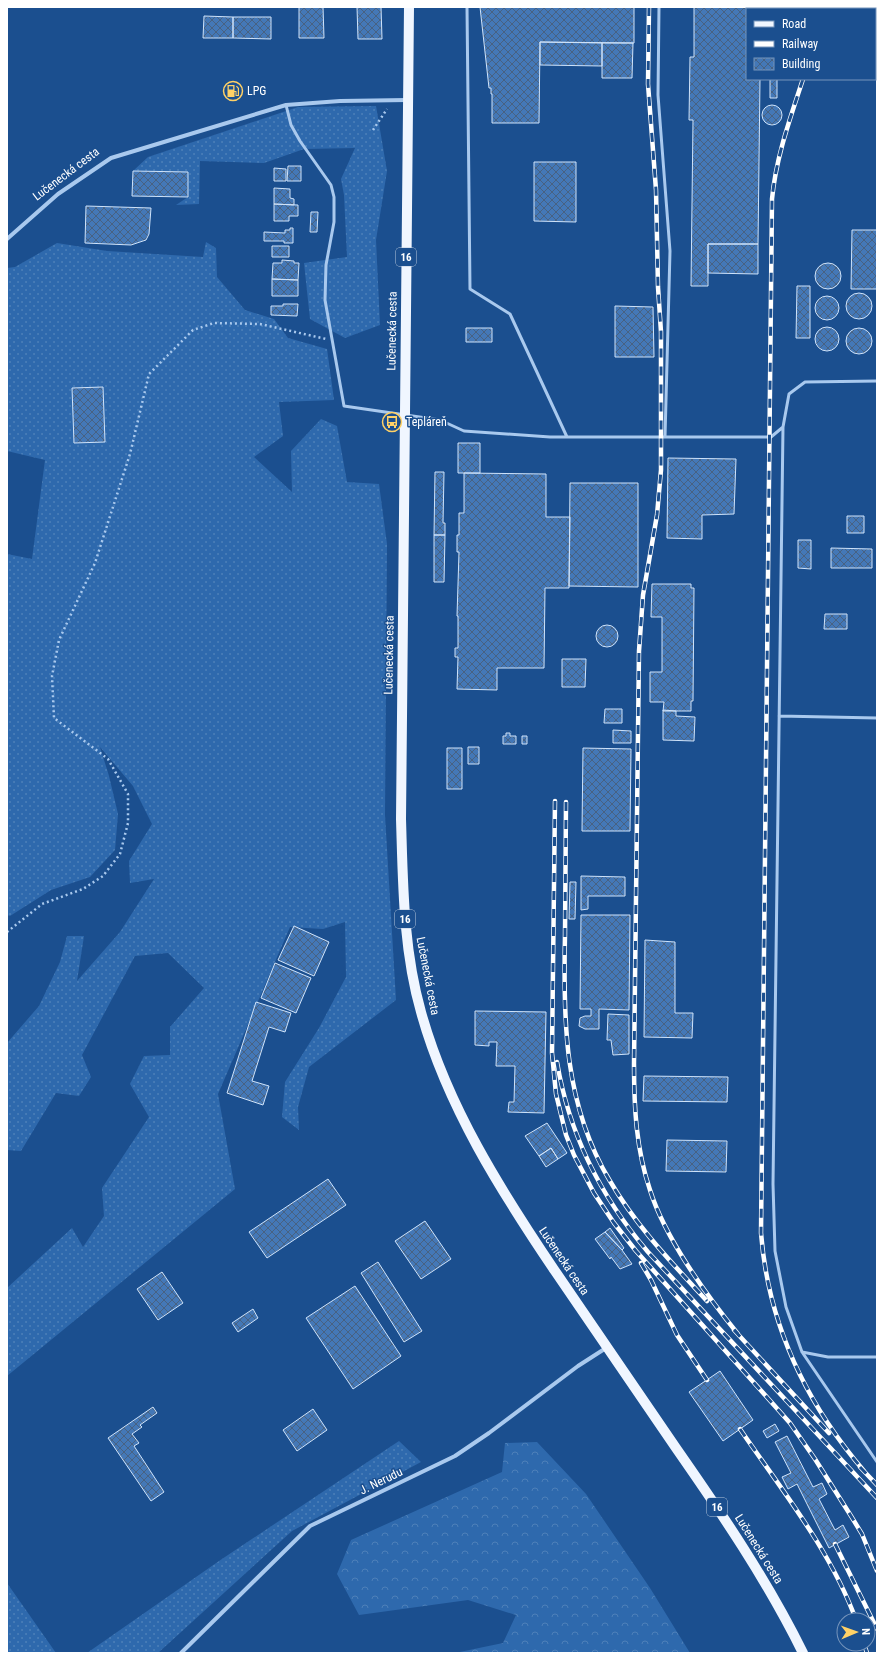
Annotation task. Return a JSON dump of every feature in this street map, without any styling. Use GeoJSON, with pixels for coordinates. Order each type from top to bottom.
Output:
{"type":"FeatureCollection","features":[{"type":"Feature","properties":{"kind":"main road","name":"Lučenecká cesta"},"geometry":{"type":"LineString","coordinates":[[409,7],[401,819],[407,940],[413,980],[420,1011],[438,1063],[451,1094],[488,1166],[534,1240],[730,1526],[780,1608],[803,1653]]}},
{"type":"Feature","properties":{"kind":"street","name":"Lučenecká cesta"},"geometry":{"type":"LineString","coordinates":[[7,239],[58,194],[111,158],[286,105],[340,100],[407,100]]}},
{"type":"Feature","properties":{"kind":"street","name":"J. Nerudu"},"geometry":{"type":"LineString","coordinates":[[181,1653],[310,1526],[455,1456],[489,1433],[578,1366],[607,1348]]}},
{"type":"Feature","properties":{"kind":"lane"},"geometry":{"type":"LineString","coordinates":[[467,7],[470,289],[510,314],[567,437]]}},
{"type":"Feature","properties":{"kind":"lane"},"geometry":{"type":"LineString","coordinates":[[659,7],[658,95],[670,251],[665,437]]}},
{"type":"Feature","properties":{"kind":"lane"},"geometry":{"type":"LineString","coordinates":[[286,105],[291,125],[332,185],[334,196],[334,222],[326,265],[326,314],[344,406],[440,420],[464,431],[567,437],[771,437],[783,427]]}},
{"type":"Feature","properties":{"kind":"lane"},"geometry":{"type":"LineString","coordinates":[[877,381],[805,382],[790,394],[783,427],[773,1184],[775,1244],[786,1307],[802,1352],[877,1462]]}},
{"type":"Feature","properties":{"kind":"lane"},"geometry":{"type":"LineString","coordinates":[[779,716],[877,718]]}},
{"type":"Feature","properties":{"kind":"lane"},"geometry":{"type":"LineString","coordinates":[[802,1352],[828,1357],[877,1357]]}},
{"type":"Feature","properties":{"kind":"path"},"geometry":{"type":"LineString","coordinates":[[373,130],[386,110]]}},
{"type":"Feature","properties":{"kind":"path"},"geometry":{"type":"LineString","coordinates":[[7,932],[42,904],[83,889],[103,876],[120,854],[128,823],[128,794],[108,759],[54,718],[52,676],[59,640],[95,563],[130,454],[150,374],[193,330],[214,323],[260,324],[332,341]]}},
{"type":"Feature","properties":{"kind":"green space"},"geometry":{"type":"Polygon","coordinates":[[[376,106],[387,171],[376,240],[380,325],[345,338],[310,319],[304,263],[347,257],[344,195],[341,179],[355,148],[304,149],[264,163],[200,161],[199,204],[176,205],[188,197],[188,173],[133,171],[148,157],[298,107],[376,106]]]}},
{"type":"Feature","properties":{"kind":"green space"},"geometry":{"type":"Polygon","coordinates":[[[206,242],[216,248],[217,277],[245,310],[274,319],[288,338],[327,349],[334,400],[279,402],[283,436],[254,457],[292,492],[291,451],[321,419],[337,426],[347,482],[379,484],[387,544],[385,815],[396,1000],[309,1067],[298,1107],[299,1130],[282,1117],[285,1082],[319,1028],[346,977],[345,922],[323,929],[290,927],[218,1094],[235,1189],[7,1376],[7,1288],[72,1228],[83,1247],[104,1216],[102,1188],[149,1117],[130,1084],[144,1056],[170,1055],[170,1027],[204,988],[168,953],[135,956],[82,1055],[91,1077],[79,1096],[56,1093],[21,1151],[7,1150],[7,1043],[39,1006],[60,962],[67,936],[84,936],[77,981],[120,932],[154,879],[130,883],[129,861],[152,824],[133,786],[100,747],[118,814],[115,850],[90,877],[51,890],[10,916],[7,915],[7,554],[32,559],[45,460],[7,451],[7,268],[15,267],[57,243],[107,251],[203,257],[206,242]]]}},
{"type":"Feature","properties":{"kind":"green space"},"geometry":{"type":"Polygon","coordinates":[[[399,1441],[421,1462],[292,1531],[158,1653],[87,1653],[219,1561],[399,1441]]]}},
{"type":"Feature","properties":{"kind":"green space"},"geometry":{"type":"Polygon","coordinates":[[[537,1442],[586,1494],[650,1588],[690,1653],[455,1653],[503,1643],[516,1615],[468,1600],[359,1615],[337,1574],[351,1540],[502,1472],[505,1443],[537,1442]]]}},
{"type":"Feature","properties":{"kind":"green space"},"geometry":{"type":"Polygon","coordinates":[[[7,1583],[56,1653],[7,1653],[7,1583]]]}},
{"type":"Feature","properties":{"kind":"building"},"geometry":{"type":"Polygon","coordinates":[[[299,7],[323,7],[324,38],[299,38],[299,7]]]}},
{"type":"Feature","properties":{"kind":"building"},"geometry":{"type":"Polygon","coordinates":[[[357,7],[381,7],[382,39],[358,39],[357,7]]]}},
{"type":"Feature","properties":{"kind":"building"},"geometry":{"type":"Polygon","coordinates":[[[480,7],[634,7],[634,43],[540,42],[539,123],[492,123],[492,94],[491,88],[489,88],[480,7]]]}},
{"type":"Feature","properties":{"kind":"building"},"geometry":{"type":"Polygon","coordinates":[[[694,7],[761,7],[746,8],[746,80],[760,80],[758,244],[708,244],[708,286],[691,286],[693,120],[689,120],[690,57],[694,57],[694,7]]]}},
{"type":"Feature","properties":{"kind":"building"},"geometry":{"type":"Polygon","coordinates":[[[204,16],[233,17],[233,38],[203,38],[204,16]]]}},
{"type":"Feature","properties":{"kind":"building"},"geometry":{"type":"Polygon","coordinates":[[[233,17],[271,17],[271,39],[233,38],[233,17]]]}},
{"type":"Feature","properties":{"kind":"building"},"geometry":{"type":"Polygon","coordinates":[[[540,42],[602,43],[602,66],[540,65],[540,42]]]}},
{"type":"Feature","properties":{"kind":"building"},"geometry":{"type":"Polygon","coordinates":[[[602,43],[633,43],[632,78],[602,78],[602,43]]]}},
{"type":"Feature","properties":{"kind":"building"},"geometry":{"type":"Polygon","coordinates":[[[770,80],[777,80],[777,98],[770,98],[770,80]]]}},
{"type":"Feature","properties":{"kind":"building"},"geometry":{"type":"Polygon","coordinates":[[[772,105],[779,108],[782,115],[779,122],[772,125],[765,122],[762,115],[765,108],[772,105]]]}},
{"type":"Feature","properties":{"kind":"building"},"geometry":{"type":"Polygon","coordinates":[[[534,162],[576,162],[576,222],[534,221],[534,162]]]}},
{"type":"Feature","properties":{"kind":"building"},"geometry":{"type":"Polygon","coordinates":[[[288,166],[301,166],[301,181],[287,181],[288,166]]]}},
{"type":"Feature","properties":{"kind":"building"},"geometry":{"type":"Polygon","coordinates":[[[274,168],[286,169],[286,181],[274,181],[274,168]]]}},
{"type":"Feature","properties":{"kind":"building"},"geometry":{"type":"Polygon","coordinates":[[[133,171],[188,172],[188,197],[132,196],[133,171]]]}},
{"type":"Feature","properties":{"kind":"building"},"geometry":{"type":"Polygon","coordinates":[[[274,188],[290,189],[290,198],[294,199],[294,205],[274,204],[274,188]]]}},
{"type":"Feature","properties":{"kind":"building"},"geometry":{"type":"Polygon","coordinates":[[[274,204],[298,205],[298,216],[289,216],[289,221],[274,221],[274,204]]]}},
{"type":"Feature","properties":{"kind":"building"},"geometry":{"type":"Polygon","coordinates":[[[86,206],[151,208],[149,234],[146,240],[131,245],[85,243],[86,206]]]}},
{"type":"Feature","properties":{"kind":"building"},"geometry":{"type":"Polygon","coordinates":[[[311,212],[318,212],[317,232],[310,232],[311,212]]]}},
{"type":"Feature","properties":{"kind":"building"},"geometry":{"type":"Polygon","coordinates":[[[290,228],[293,228],[293,243],[284,243],[284,241],[264,241],[264,232],[285,233],[285,230],[290,230],[290,228]]]}},
{"type":"Feature","properties":{"kind":"building"},"geometry":{"type":"Polygon","coordinates":[[[852,230],[877,230],[877,289],[851,289],[852,230]]]}},
{"type":"Feature","properties":{"kind":"building"},"geometry":{"type":"Polygon","coordinates":[[[708,244],[758,244],[758,274],[708,273],[708,244]]]}},
{"type":"Feature","properties":{"kind":"building"},"geometry":{"type":"Polygon","coordinates":[[[272,246],[289,246],[289,257],[272,257],[272,246]]]}},
{"type":"Feature","properties":{"kind":"building"},"geometry":{"type":"Polygon","coordinates":[[[282,260],[299,263],[298,280],[272,279],[273,263],[282,263],[282,260]]]}},
{"type":"Feature","properties":{"kind":"building"},"geometry":{"type":"Polygon","coordinates":[[[828,263],[838,266],[841,276],[838,286],[828,289],[818,286],[815,276],[818,266],[828,263]]]}},
{"type":"Feature","properties":{"kind":"building"},"geometry":{"type":"Polygon","coordinates":[[[272,279],[298,280],[298,296],[272,296],[272,279]]]}},
{"type":"Feature","properties":{"kind":"building"},"geometry":{"type":"Polygon","coordinates":[[[797,286],[810,286],[810,338],[796,338],[797,286]]]}},
{"type":"Feature","properties":{"kind":"building"},"geometry":{"type":"Polygon","coordinates":[[[859,293],[868,297],[872,306],[868,315],[859,319],[850,315],[846,306],[850,297],[859,293]]]}},
{"type":"Feature","properties":{"kind":"building"},"geometry":{"type":"Polygon","coordinates":[[[822,296],[832,296],[839,303],[839,313],[832,320],[822,320],[815,313],[815,303],[822,296]]]}},
{"type":"Feature","properties":{"kind":"building"},"geometry":{"type":"Polygon","coordinates":[[[283,304],[298,304],[297,316],[271,315],[271,306],[283,306],[283,304]]]}},
{"type":"Feature","properties":{"kind":"building"},"geometry":{"type":"Polygon","coordinates":[[[615,306],[653,307],[654,357],[615,357],[615,306]]]}},
{"type":"Feature","properties":{"kind":"building"},"geometry":{"type":"Polygon","coordinates":[[[827,327],[836,330],[839,339],[836,348],[827,351],[818,348],[815,339],[818,330],[827,327]]]}},
{"type":"Feature","properties":{"kind":"building"},"geometry":{"type":"Polygon","coordinates":[[[466,328],[492,328],[492,342],[466,342],[466,328]]]}},
{"type":"Feature","properties":{"kind":"building"},"geometry":{"type":"Polygon","coordinates":[[[859,328],[868,332],[872,341],[868,350],[859,354],[850,350],[846,341],[850,332],[859,328]]]}},
{"type":"Feature","properties":{"kind":"building"},"geometry":{"type":"Polygon","coordinates":[[[103,387],[105,442],[74,443],[72,388],[103,387]]]}},
{"type":"Feature","properties":{"kind":"building"},"geometry":{"type":"Polygon","coordinates":[[[458,443],[480,443],[480,473],[458,473],[458,443]]]}},
{"type":"Feature","properties":{"kind":"building"},"geometry":{"type":"Polygon","coordinates":[[[668,458],[736,459],[734,514],[702,515],[702,539],[667,538],[668,458]]]}},
{"type":"Feature","properties":{"kind":"building"},"geometry":{"type":"Polygon","coordinates":[[[435,472],[444,472],[443,523],[445,523],[445,535],[434,535],[435,472]]]}},
{"type":"Feature","properties":{"kind":"building"},"geometry":{"type":"Polygon","coordinates":[[[464,473],[546,474],[546,517],[570,517],[569,588],[545,588],[544,668],[497,668],[497,690],[457,689],[458,657],[455,657],[455,648],[458,648],[457,616],[459,552],[457,552],[457,535],[459,535],[459,513],[464,513],[464,473]]]}},
{"type":"Feature","properties":{"kind":"building"},"geometry":{"type":"Polygon","coordinates":[[[570,483],[638,483],[638,587],[569,586],[570,483]]]}},
{"type":"Feature","properties":{"kind":"building"},"geometry":{"type":"Polygon","coordinates":[[[847,516],[864,516],[864,533],[847,533],[847,516]]]}},
{"type":"Feature","properties":{"kind":"building"},"geometry":{"type":"Polygon","coordinates":[[[434,535],[445,535],[444,582],[434,582],[434,535]]]}},
{"type":"Feature","properties":{"kind":"building"},"geometry":{"type":"Polygon","coordinates":[[[798,540],[811,540],[811,569],[798,568],[798,540]]]}},
{"type":"Feature","properties":{"kind":"building"},"geometry":{"type":"Polygon","coordinates":[[[831,548],[872,549],[872,568],[831,568],[831,548]]]}},
{"type":"Feature","properties":{"kind":"building"},"geometry":{"type":"Polygon","coordinates":[[[652,584],[691,584],[691,588],[694,588],[693,701],[691,701],[691,711],[663,711],[664,702],[650,702],[650,672],[662,672],[662,617],[651,617],[652,584]]]}},
{"type":"Feature","properties":{"kind":"building"},"geometry":{"type":"Polygon","coordinates":[[[825,614],[847,614],[847,629],[824,629],[825,614]]]}},
{"type":"Feature","properties":{"kind":"building"},"geometry":{"type":"Polygon","coordinates":[[[603,625],[611,625],[618,632],[618,640],[611,647],[603,647],[596,640],[596,632],[603,625]]]}},
{"type":"Feature","properties":{"kind":"building"},"geometry":{"type":"Polygon","coordinates":[[[562,659],[586,659],[585,687],[562,687],[562,659]]]}},
{"type":"Feature","properties":{"kind":"building"},"geometry":{"type":"Polygon","coordinates":[[[605,709],[622,709],[622,723],[604,723],[605,709]]]}},
{"type":"Feature","properties":{"kind":"building"},"geometry":{"type":"Polygon","coordinates":[[[663,710],[676,711],[676,716],[695,717],[694,741],[663,740],[663,710]]]}},
{"type":"Feature","properties":{"kind":"building"},"geometry":{"type":"Polygon","coordinates":[[[613,730],[631,731],[631,743],[613,743],[613,730]]]}},
{"type":"Feature","properties":{"kind":"building"},"geometry":{"type":"Polygon","coordinates":[[[506,733],[510,733],[510,736],[516,736],[516,744],[503,744],[503,736],[506,736],[506,733]]]}},
{"type":"Feature","properties":{"kind":"building"},"geometry":{"type":"Polygon","coordinates":[[[522,736],[527,736],[527,744],[522,744],[522,736]]]}},
{"type":"Feature","properties":{"kind":"building"},"geometry":{"type":"Polygon","coordinates":[[[468,747],[479,747],[479,764],[468,764],[468,747]]]}},
{"type":"Feature","properties":{"kind":"building"},"geometry":{"type":"Polygon","coordinates":[[[447,748],[462,748],[462,789],[447,789],[447,748]]]}},
{"type":"Feature","properties":{"kind":"building"},"geometry":{"type":"Polygon","coordinates":[[[583,748],[631,749],[630,831],[582,831],[583,748]]]}},
{"type":"Feature","properties":{"kind":"building"},"geometry":{"type":"Polygon","coordinates":[[[581,876],[625,877],[625,896],[588,896],[588,909],[581,910],[581,876]]]}},
{"type":"Feature","properties":{"kind":"building"},"geometry":{"type":"Polygon","coordinates":[[[570,882],[576,882],[575,919],[569,919],[570,882]]]}},
{"type":"Feature","properties":{"kind":"building"},"geometry":{"type":"Polygon","coordinates":[[[581,915],[630,915],[629,1010],[599,1009],[599,1029],[585,1029],[579,1026],[580,1018],[591,1016],[591,1009],[580,1009],[581,915]]]}},
{"type":"Feature","properties":{"kind":"building"},"geometry":{"type":"Polygon","coordinates":[[[294,926],[329,942],[314,976],[278,960],[294,926]]]}},
{"type":"Feature","properties":{"kind":"building"},"geometry":{"type":"Polygon","coordinates":[[[645,940],[675,942],[675,1013],[693,1013],[692,1038],[644,1037],[645,940]]]}},
{"type":"Feature","properties":{"kind":"building"},"geometry":{"type":"Polygon","coordinates":[[[275,963],[311,978],[296,1013],[261,998],[275,963]]]}},
{"type":"Feature","properties":{"kind":"building"},"geometry":{"type":"Polygon","coordinates":[[[256,1002],[291,1013],[285,1032],[269,1027],[252,1081],[269,1086],[263,1105],[227,1093],[256,1002]]]}},
{"type":"Feature","properties":{"kind":"building"},"geometry":{"type":"Polygon","coordinates":[[[475,1011],[546,1012],[544,1113],[508,1112],[509,1102],[514,1102],[515,1066],[496,1066],[497,1042],[489,1042],[489,1046],[475,1045],[475,1011]]]}},
{"type":"Feature","properties":{"kind":"building"},"geometry":{"type":"Polygon","coordinates":[[[608,1014],[629,1015],[629,1054],[613,1055],[611,1040],[607,1040],[608,1014]]]}},
{"type":"Feature","properties":{"kind":"building"},"geometry":{"type":"Polygon","coordinates":[[[644,1076],[728,1077],[727,1102],[643,1101],[644,1076]]]}},
{"type":"Feature","properties":{"kind":"building"},"geometry":{"type":"Polygon","coordinates":[[[547,1123],[567,1153],[558,1159],[551,1148],[539,1156],[525,1136],[547,1123]]]}},
{"type":"Feature","properties":{"kind":"building"},"geometry":{"type":"Polygon","coordinates":[[[667,1140],[727,1141],[726,1172],[666,1171],[667,1140]]]}},
{"type":"Feature","properties":{"kind":"building"},"geometry":{"type":"Polygon","coordinates":[[[551,1148],[558,1159],[546,1167],[539,1156],[551,1148]]]}},
{"type":"Feature","properties":{"kind":"building"},"geometry":{"type":"Polygon","coordinates":[[[328,1179],[346,1205],[267,1258],[249,1232],[328,1179]]]}},
{"type":"Feature","properties":{"kind":"building"},"geometry":{"type":"Polygon","coordinates":[[[425,1221],[451,1259],[421,1279],[395,1241],[425,1221]]]}},
{"type":"Feature","properties":{"kind":"building"},"geometry":{"type":"Polygon","coordinates":[[[610,1228],[624,1248],[622,1250],[605,1232],[610,1228]]]}},
{"type":"Feature","properties":{"kind":"building"},"geometry":{"type":"Polygon","coordinates":[[[605,1232],[622,1250],[632,1264],[620,1269],[611,1257],[610,1259],[595,1239],[605,1232]]]}},
{"type":"Feature","properties":{"kind":"building"},"geometry":{"type":"Polygon","coordinates":[[[378,1262],[422,1331],[404,1342],[361,1273],[378,1262]]]}},
{"type":"Feature","properties":{"kind":"building"},"geometry":{"type":"Polygon","coordinates":[[[162,1272],[183,1303],[158,1320],[137,1289],[162,1272]]]}},
{"type":"Feature","properties":{"kind":"building"},"geometry":{"type":"Polygon","coordinates":[[[355,1286],[401,1356],[353,1389],[306,1318],[355,1286]]]}},
{"type":"Feature","properties":{"kind":"building"},"geometry":{"type":"Polygon","coordinates":[[[253,1309],[258,1318],[238,1332],[232,1323],[253,1309]]]}},
{"type":"Feature","properties":{"kind":"building"},"geometry":{"type":"Polygon","coordinates":[[[720,1371],[753,1420],[723,1441],[689,1392],[720,1371]]]}},
{"type":"Feature","properties":{"kind":"building"},"geometry":{"type":"Polygon","coordinates":[[[153,1407],[157,1413],[140,1425],[142,1427],[132,1434],[139,1443],[134,1446],[164,1492],[151,1501],[108,1438],[153,1407]]]}},
{"type":"Feature","properties":{"kind":"building"},"geometry":{"type":"Polygon","coordinates":[[[313,1409],[327,1430],[297,1451],[283,1430],[313,1409]]]}},
{"type":"Feature","properties":{"kind":"building"},"geometry":{"type":"Polygon","coordinates":[[[775,1424],[779,1431],[767,1438],[763,1431],[775,1424]]]}},
{"type":"Feature","properties":{"kind":"building"},"geometry":{"type":"Polygon","coordinates":[[[787,1436],[813,1487],[822,1483],[827,1494],[819,1499],[835,1530],[843,1525],[849,1537],[829,1548],[797,1484],[788,1489],[782,1477],[791,1473],[775,1442],[787,1436]]]}},
{"type":"Feature","properties":{"kind":"railway"},"geometry":{"type":"LineString","coordinates":[[649,7],[648,84],[656,190],[658,287],[661,332],[661,470],[657,515],[643,595],[639,651],[634,1064],[635,1112],[645,1175],[657,1208],[676,1247],[688,1266],[738,1334]]}},
{"type":"Feature","properties":{"kind":"railway"},"geometry":{"type":"LineString","coordinates":[[803,80],[780,153],[772,199],[761,1233],[765,1266],[772,1299],[781,1330],[793,1360],[824,1418],[864,1471]]}},
{"type":"Feature","properties":{"kind":"railway"},"geometry":{"type":"LineString","coordinates":[[555,801],[552,1053],[556,1094],[566,1135],[574,1155],[594,1193],[614,1223],[636,1251],[790,1423],[815,1459],[862,1534],[877,1571]]}},
{"type":"Feature","properties":{"kind":"railway"},"geometry":{"type":"LineString","coordinates":[[566,802],[564,967],[566,1031],[575,1092],[583,1123],[595,1152],[620,1198],[655,1244],[707,1301]]}},
{"type":"Feature","properties":{"kind":"railway"},"geometry":{"type":"LineString","coordinates":[[557,1062],[562,1089],[589,1163],[602,1187],[631,1231],[648,1252],[877,1498]]}},
{"type":"Feature","properties":{"kind":"railway"},"geometry":{"type":"LineString","coordinates":[[641,1263],[651,1280],[677,1335],[707,1380]]}},
{"type":"Feature","properties":{"kind":"railway"},"geometry":{"type":"LineString","coordinates":[[734,1330],[829,1433]]}},
{"type":"Feature","properties":{"kind":"railway"},"geometry":{"type":"LineString","coordinates":[[740,1429],[819,1545],[846,1594],[853,1612]]}},
{"type":"Feature","properties":{"kind":"railway"},"geometry":{"type":"LineString","coordinates":[[860,1467],[877,1485]]}},
{"type":"Feature","properties":{"kind":"railway"},"geometry":{"type":"LineString","coordinates":[[835,1544],[877,1629]]}},
{"type":"Feature","properties":{"kind":"place","name":"LPG"},"geometry":{"type":"Point","coordinates":[233,91]}},
{"type":"Feature","properties":{"kind":"place","name":"Tepláreň"},"geometry":{"type":"Point","coordinates":[392,422]}}]}
